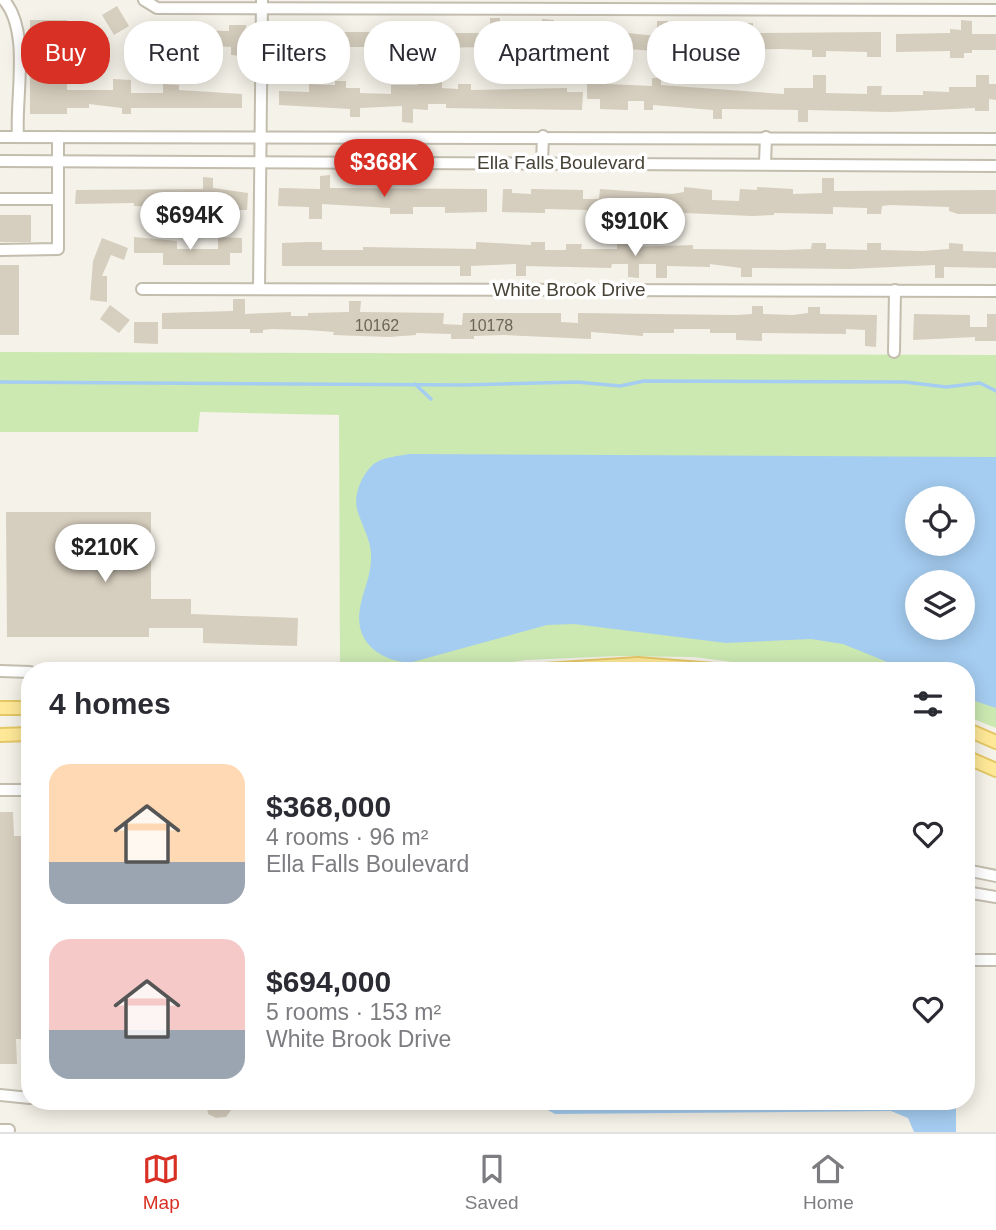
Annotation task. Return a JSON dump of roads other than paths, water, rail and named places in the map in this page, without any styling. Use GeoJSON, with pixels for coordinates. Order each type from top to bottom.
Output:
{"type":"FeatureCollection","features":[{"type":"Feature","properties":{"kind":"main road"},"geometry":{"type":"LineString","coordinates":[[0,708],[21,708]]}},
{"type":"Feature","properties":{"kind":"main road"},"geometry":{"type":"LineString","coordinates":[[975,733],[996,742]]}},
{"type":"Feature","properties":{"kind":"main road"},"geometry":{"type":"LineString","coordinates":[[0,735],[21,734]]}},
{"type":"Feature","properties":{"kind":"main road"},"geometry":{"type":"LineString","coordinates":[[975,761],[996,770]]}},
{"type":"Feature","properties":{"kind":"street"},"geometry":{"type":"LineString","coordinates":[[4,0],[10,8],[18,32],[18,136]]}},
{"type":"Feature","properties":{"kind":"street"},"geometry":{"type":"LineString","coordinates":[[144,0],[158,8],[388,4],[768,4],[892,5],[996,10]]}},
{"type":"Feature","properties":{"kind":"street"},"geometry":{"type":"LineString","coordinates":[[259,288],[262,5]]}},
{"type":"Feature","properties":{"kind":"street","name":"Ella Falls Boulevard"},"geometry":{"type":"LineString","coordinates":[[0,136],[996,139]]}},
{"type":"Feature","properties":{"kind":"street"},"geometry":{"type":"LineString","coordinates":[[0,250],[58,249],[58,136]]}},
{"type":"Feature","properties":{"kind":"street"},"geometry":{"type":"LineString","coordinates":[[542,162],[543,136]]}},
{"type":"Feature","properties":{"kind":"street"},"geometry":{"type":"LineString","coordinates":[[765,163],[766,137]]}},
{"type":"Feature","properties":{"kind":"street","name":"Ella Falls Boulevard"},"geometry":{"type":"LineString","coordinates":[[0,161],[996,166]]}},
{"type":"Feature","properties":{"kind":"street"},"geometry":{"type":"LineString","coordinates":[[0,199],[58,199]]}},
{"type":"Feature","properties":{"kind":"street","name":"White Brook Drive"},"geometry":{"type":"LineString","coordinates":[[142,289],[996,291]]}},
{"type":"Feature","properties":{"kind":"street"},"geometry":{"type":"LineString","coordinates":[[894,352],[895,290]]}},
{"type":"Feature","properties":{"kind":"street"},"geometry":{"type":"LineString","coordinates":[[0,671],[21,672]]}},
{"type":"Feature","properties":{"kind":"street"},"geometry":{"type":"LineString","coordinates":[[0,790],[21,790]]}},
{"type":"Feature","properties":{"kind":"street"},"geometry":{"type":"LineString","coordinates":[[975,872],[996,876]]}},
{"type":"Feature","properties":{"kind":"street"},"geometry":{"type":"LineString","coordinates":[[975,894],[996,897]]}},
{"type":"Feature","properties":{"kind":"street"},"geometry":{"type":"LineString","coordinates":[[975,960],[996,960]]}},
{"type":"Feature","properties":{"kind":"street"},"geometry":{"type":"LineString","coordinates":[[0,1095],[21,1097]]}},
{"type":"Feature","properties":{"kind":"water"},"geometry":{"type":"Polygon","coordinates":[[[409,454],[996,457],[996,708],[975,701],[975,662],[887,662],[843,644],[811,639],[726,643],[574,624],[547,625],[413,662],[388,658],[365,640],[359,620],[370,569],[371,549],[356,503],[364,476],[377,462],[409,454]]]}},
{"type":"Feature","properties":{"kind":"water"},"geometry":{"type":"Polygon","coordinates":[[[548,1110],[956,1110],[956,1132],[914,1132],[908,1118],[891,1111],[555,1114],[548,1110]]]}},
{"type":"Feature","properties":{"kind":"waterway"},"geometry":{"type":"LineString","coordinates":[[0,382],[464,385],[577,382],[620,386],[644,381],[905,382],[946,387],[980,383],[996,391]]}},
{"type":"Feature","properties":{"kind":"waterway"},"geometry":{"type":"LineString","coordinates":[[415,384],[431,399]]}}]}
